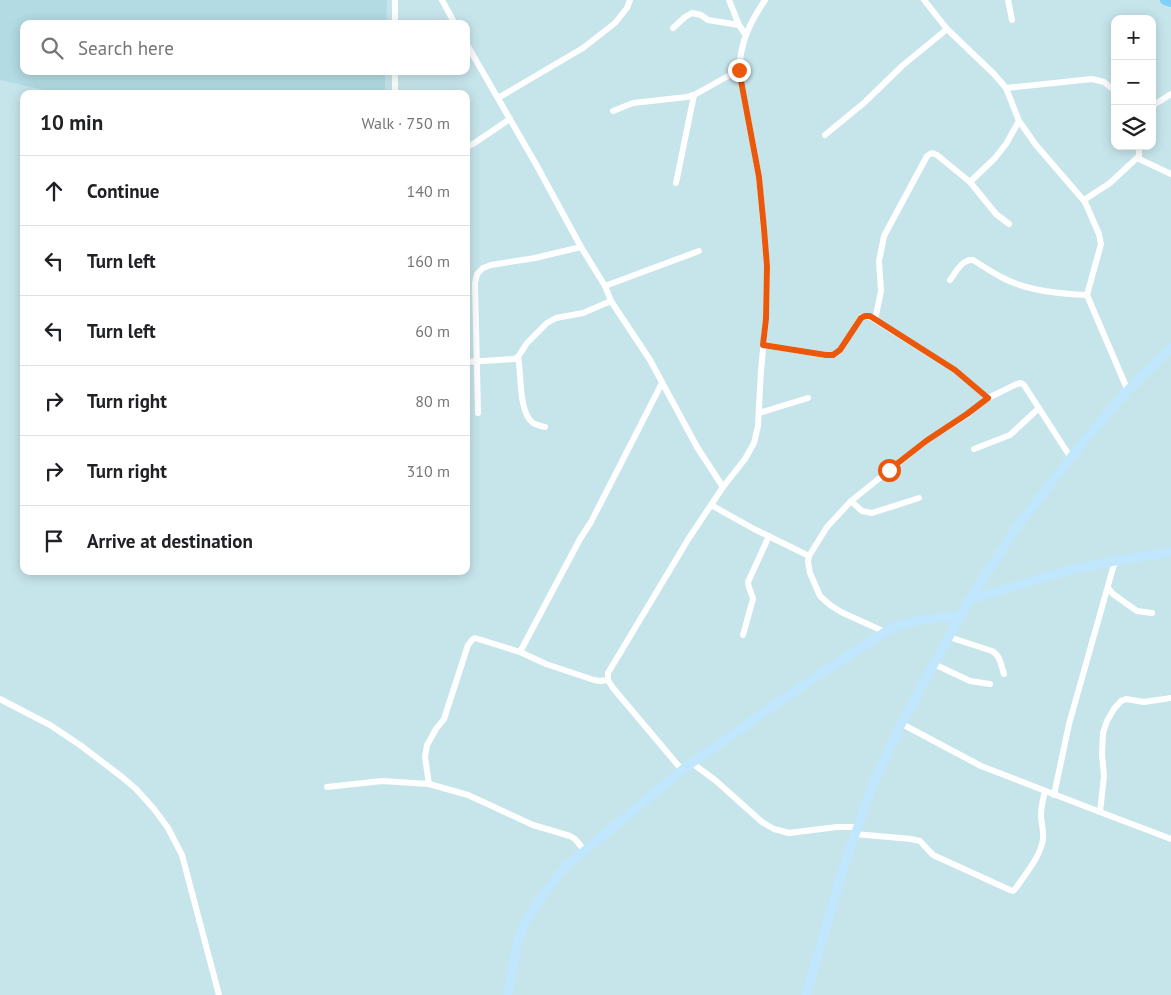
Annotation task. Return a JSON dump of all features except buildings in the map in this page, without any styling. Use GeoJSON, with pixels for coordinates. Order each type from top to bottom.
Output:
{"type":"FeatureCollection","features":[{"type":"Feature","properties":{"kind":"main road"},"geometry":{"type":"LineString","coordinates":[[1165,0],[1171,2]]}},
{"type":"Feature","properties":{"kind":"street"},"geometry":{"type":"LineString","coordinates":[[395,0],[395,20]]}},
{"type":"Feature","properties":{"kind":"street"},"geometry":{"type":"LineString","coordinates":[[442,0],[453,20]]}},
{"type":"Feature","properties":{"kind":"street"},"geometry":{"type":"LineString","coordinates":[[498,98],[583,48],[615,24],[627,8],[630,0]]}},
{"type":"Feature","properties":{"kind":"street"},"geometry":{"type":"LineString","coordinates":[[729,0],[739,25],[745,34]]}},
{"type":"Feature","properties":{"kind":"street"},"geometry":{"type":"LineString","coordinates":[[682,770],[612,688],[608,680],[608,673],[689,538],[723,487],[745,459],[754,443],[758,426],[766,319],[767,266],[759,177],[739,70],[740,53],[745,34],[765,0]]}},
{"type":"Feature","properties":{"kind":"street"},"geometry":{"type":"LineString","coordinates":[[924,0],[947,29],[1006,88],[1019,122],[1036,145],[1084,200],[1100,234],[1101,244],[1087,295],[1128,391]]}},
{"type":"Feature","properties":{"kind":"street"},"geometry":{"type":"LineString","coordinates":[[1008,0],[1012,20]]}},
{"type":"Feature","properties":{"kind":"street"},"geometry":{"type":"LineString","coordinates":[[672,28],[692,13],[701,15],[708,20],[739,25]]}},
{"type":"Feature","properties":{"kind":"street"},"geometry":{"type":"LineString","coordinates":[[825,135],[865,102],[902,66],[947,29]]}},
{"type":"Feature","properties":{"kind":"street"},"geometry":{"type":"LineString","coordinates":[[470,50],[581,248],[605,286],[611,302],[650,360],[698,448],[723,487]]}},
{"type":"Feature","properties":{"kind":"street"},"geometry":{"type":"LineString","coordinates":[[613,112],[633,103],[687,97],[739,70]]}},
{"type":"Feature","properties":{"kind":"street"},"geometry":{"type":"LineString","coordinates":[[395,75],[395,90]]}},
{"type":"Feature","properties":{"kind":"street"},"geometry":{"type":"LineString","coordinates":[[1006,88],[1092,79],[1104,82],[1111,88]]}},
{"type":"Feature","properties":{"kind":"street"},"geometry":{"type":"LineString","coordinates":[[676,184],[694,94]]}},
{"type":"Feature","properties":{"kind":"street"},"geometry":{"type":"LineString","coordinates":[[1154,105],[1171,94]]}},
{"type":"Feature","properties":{"kind":"street"},"geometry":{"type":"LineString","coordinates":[[470,145],[510,119]]}},
{"type":"Feature","properties":{"kind":"street"},"geometry":{"type":"LineString","coordinates":[[970,182],[995,158],[1019,122]]}},
{"type":"Feature","properties":{"kind":"street"},"geometry":{"type":"LineString","coordinates":[[1084,200],[1110,183],[1139,156],[1138,150]]}},
{"type":"Feature","properties":{"kind":"street"},"geometry":{"type":"LineString","coordinates":[[875,320],[881,291],[879,261],[884,236],[927,156],[932,153],[937,155],[970,182],[996,214],[1009,224]]}},
{"type":"Feature","properties":{"kind":"street"},"geometry":{"type":"LineString","coordinates":[[1137,158],[1171,174]]}},
{"type":"Feature","properties":{"kind":"street"},"geometry":{"type":"LineString","coordinates":[[478,413],[475,284],[477,274],[483,268],[491,265],[581,248]]}},
{"type":"Feature","properties":{"kind":"street"},"geometry":{"type":"LineString","coordinates":[[605,286],[699,251]]}},
{"type":"Feature","properties":{"kind":"street"},"geometry":{"type":"LineString","coordinates":[[950,280],[965,261],[973,260],[1004,279],[1027,287],[1067,294],[1087,295]]}},
{"type":"Feature","properties":{"kind":"street"},"geometry":{"type":"LineString","coordinates":[[470,362],[518,357],[527,343],[547,323],[556,318],[583,313],[611,302]]}},
{"type":"Feature","properties":{"kind":"street"},"geometry":{"type":"LineString","coordinates":[[763,345],[833,355],[840,350],[861,318],[870,316],[955,370],[988,398]]}},
{"type":"Feature","properties":{"kind":"street"},"geometry":{"type":"LineString","coordinates":[[806,995],[845,863],[873,784],[902,724],[969,600],[1016,528],[1071,458],[1128,391],[1171,348]]}},
{"type":"Feature","properties":{"kind":"street"},"geometry":{"type":"LineString","coordinates":[[518,357],[525,413],[534,424],[545,428]]}},
{"type":"Feature","properties":{"kind":"street"},"geometry":{"type":"LineString","coordinates":[[520,652],[580,538],[591,522],[662,383]]}},
{"type":"Feature","properties":{"kind":"street"},"geometry":{"type":"LineString","coordinates":[[885,632],[830,605],[820,596],[810,572],[809,556],[827,527],[851,501],[926,441],[988,398],[1020,383],[1024,385],[1071,458]]}},
{"type":"Feature","properties":{"kind":"street"},"geometry":{"type":"LineString","coordinates":[[759,414],[808,398]]}},
{"type":"Feature","properties":{"kind":"street"},"geometry":{"type":"LineString","coordinates":[[974,450],[1010,435],[1039,408]]}},
{"type":"Feature","properties":{"kind":"street"},"geometry":{"type":"LineString","coordinates":[[851,501],[862,511],[872,513],[919,498]]}},
{"type":"Feature","properties":{"kind":"street"},"geometry":{"type":"LineString","coordinates":[[711,505],[809,556]]}},
{"type":"Feature","properties":{"kind":"street"},"geometry":{"type":"LineString","coordinates":[[743,635],[753,599],[748,582],[769,536]]}},
{"type":"Feature","properties":{"kind":"street"},"geometry":{"type":"LineString","coordinates":[[969,600],[1066,571],[1171,552]]}},
{"type":"Feature","properties":{"kind":"street"},"geometry":{"type":"LineString","coordinates":[[1054,794],[1069,724],[1115,561]]}},
{"type":"Feature","properties":{"kind":"street"},"geometry":{"type":"LineString","coordinates":[[1108,588],[1113,594],[1137,611],[1152,613]]}},
{"type":"Feature","properties":{"kind":"street"},"geometry":{"type":"LineString","coordinates":[[508,995],[517,943],[526,920],[542,895],[565,867],[682,770],[796,690],[885,632],[899,625],[920,620],[960,616]]}},
{"type":"Feature","properties":{"kind":"street"},"geometry":{"type":"LineString","coordinates":[[949,637],[996,653],[1004,674]]}},
{"type":"Feature","properties":{"kind":"street"},"geometry":{"type":"LineString","coordinates":[[429,784],[425,756],[427,745],[444,719],[469,642],[475,638],[520,652],[546,664],[581,676],[600,681],[608,680]]}},
{"type":"Feature","properties":{"kind":"street"},"geometry":{"type":"LineString","coordinates":[[934,664],[970,681],[990,684]]}},
{"type":"Feature","properties":{"kind":"street"},"geometry":{"type":"LineString","coordinates":[[1100,812],[1104,776],[1102,755],[1103,733],[1114,709],[1121,701],[1126,699],[1144,702],[1171,698]]}},
{"type":"Feature","properties":{"kind":"street"},"geometry":{"type":"LineString","coordinates":[[0,699],[50,725],[122,777],[142,796],[168,828],[182,855],[219,995]]}},
{"type":"Feature","properties":{"kind":"street"},"geometry":{"type":"LineString","coordinates":[[902,724],[980,766],[1171,839]]}},
{"type":"Feature","properties":{"kind":"street"},"geometry":{"type":"LineString","coordinates":[[692,763],[762,822],[774,829],[789,833],[837,827],[920,841],[933,854],[1010,890],[1013,890],[1032,864],[1042,845],[1041,816],[1045,791]]}},
{"type":"Feature","properties":{"kind":"street"},"geometry":{"type":"LineString","coordinates":[[327,787],[382,781],[429,784],[468,795],[532,825],[570,836],[585,851]]}},
{"type":"Feature","properties":{"kind":"shaded area"},"geometry":{"type":"Polygon","coordinates":[[[0,0],[387,0],[386,20],[20,20],[20,75],[385,75],[385,90],[44,90],[0,80],[0,0]]]}},
{"type":"Feature","properties":{"kind":"route"},"geometry":{"type":"LineString","coordinates":[[739,70],[759,177],[764,229],[767,266],[766,319],[763,345],[833,355],[840,350],[861,318],[870,316],[955,370],[988,398],[926,441],[889,470]]}}]}
